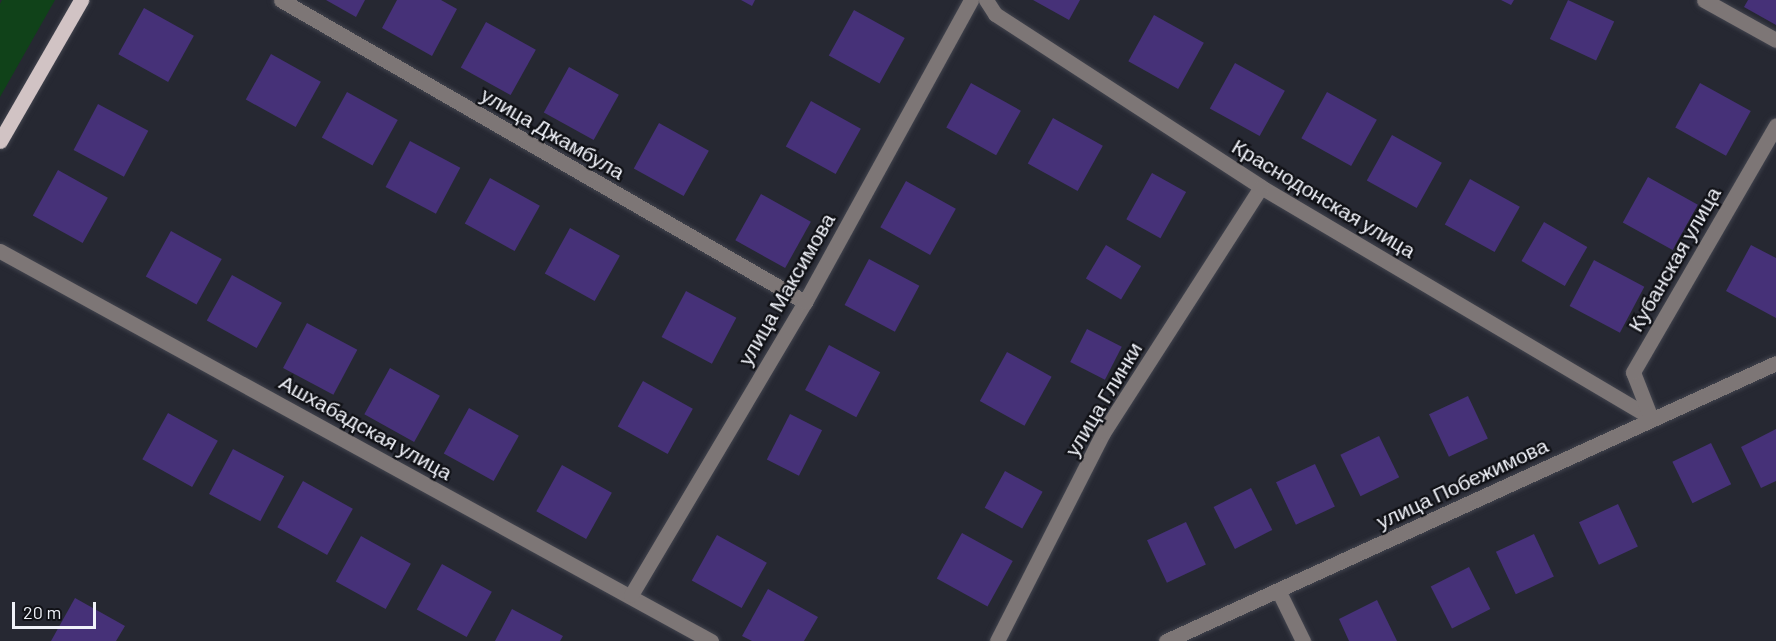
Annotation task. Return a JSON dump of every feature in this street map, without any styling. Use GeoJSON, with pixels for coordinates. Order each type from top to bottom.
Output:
{"type":"FeatureCollection","features":[{"type":"Feature","properties":{"kind":"main road"},"geometry":{"type":"LineString","coordinates":[[0,141],[81,0]]}},
{"type":"Feature","properties":{"kind":"street","name":"улица Джамбула"},"geometry":{"type":"LineString","coordinates":[[281,0],[805,303]]}},
{"type":"Feature","properties":{"kind":"street","name":"улица Максимова"},"geometry":{"type":"LineString","coordinates":[[631,595],[805,303],[971,0]]}},
{"type":"Feature","properties":{"kind":"street","name":"Краснодонская улица"},"geometry":{"type":"LineString","coordinates":[[986,0],[995,14],[1261,187],[1651,418]]}},
{"type":"Feature","properties":{"kind":"street"},"geometry":{"type":"LineString","coordinates":[[1704,0],[1776,40]]}},
{"type":"Feature","properties":{"kind":"street","name":"Кубанская улица"},"geometry":{"type":"LineString","coordinates":[[1651,418],[1633,372],[1776,125]]}},
{"type":"Feature","properties":{"kind":"street","name":"улица Глинки"},"geometry":{"type":"LineString","coordinates":[[997,641],[1103,433],[1261,187]]}},
{"type":"Feature","properties":{"kind":"street","name":"Ашхабадская улица"},"geometry":{"type":"LineString","coordinates":[[0,251],[631,595],[711,641]]}},
{"type":"Feature","properties":{"kind":"street","name":"улица Побежимова"},"geometry":{"type":"LineString","coordinates":[[1166,641],[1279,592],[1651,418],[1776,363]]}},
{"type":"Feature","properties":{"kind":"street"},"geometry":{"type":"LineString","coordinates":[[1279,592],[1303,641]]}},
{"type":"Feature","properties":{"kind":"green space"},"geometry":{"type":"Polygon","coordinates":[[[2,0],[55,0],[0,97],[0,4],[2,0]]]}},
{"type":"Feature","properties":{"kind":"building"},"geometry":{"type":"Polygon","coordinates":[[[326,0],[365,0],[356,17],[326,0]]]}},
{"type":"Feature","properties":{"kind":"building"},"geometry":{"type":"Polygon","coordinates":[[[397,0],[441,0],[457,9],[432,56],[382,28],[397,0]]]}},
{"type":"Feature","properties":{"kind":"building"},"geometry":{"type":"Polygon","coordinates":[[[741,0],[755,0],[752,6],[741,0]]]}},
{"type":"Feature","properties":{"kind":"building"},"geometry":{"type":"Polygon","coordinates":[[[1033,0],[1080,0],[1069,20],[1033,0]]]}},
{"type":"Feature","properties":{"kind":"building"},"geometry":{"type":"Polygon","coordinates":[[[1501,0],[1514,0],[1511,5],[1501,0]]]}},
{"type":"Feature","properties":{"kind":"building"},"geometry":{"type":"Polygon","coordinates":[[[1568,0],[1614,22],[1596,61],[1550,39],[1568,0]]]}},
{"type":"Feature","properties":{"kind":"building"},"geometry":{"type":"Polygon","coordinates":[[[1748,0],[1776,0],[1776,25],[1744,7],[1748,0]]]}},
{"type":"Feature","properties":{"kind":"building"},"geometry":{"type":"Polygon","coordinates":[[[144,8],[194,36],[168,82],[118,54],[144,8]]]}},
{"type":"Feature","properties":{"kind":"building"},"geometry":{"type":"Polygon","coordinates":[[[854,10],[905,38],[880,84],[829,55],[854,10]]]}},
{"type":"Feature","properties":{"kind":"building"},"geometry":{"type":"Polygon","coordinates":[[[1154,15],[1204,43],[1178,89],[1128,61],[1154,15]]]}},
{"type":"Feature","properties":{"kind":"building"},"geometry":{"type":"Polygon","coordinates":[[[486,22],[536,50],[511,95],[461,67],[486,22]]]}},
{"type":"Feature","properties":{"kind":"building"},"geometry":{"type":"Polygon","coordinates":[[[271,54],[321,82],[296,127],[246,99],[271,54]]]}},
{"type":"Feature","properties":{"kind":"building"},"geometry":{"type":"Polygon","coordinates":[[[1235,63],[1285,91],[1260,136],[1210,108],[1235,63]]]}},
{"type":"Feature","properties":{"kind":"building"},"geometry":{"type":"Polygon","coordinates":[[[569,67],[619,95],[594,140],[544,112],[569,67]]]}},
{"type":"Feature","properties":{"kind":"building"},"geometry":{"type":"Polygon","coordinates":[[[971,83],[1021,111],[996,155],[946,128],[971,83]]]}},
{"type":"Feature","properties":{"kind":"building"},"geometry":{"type":"Polygon","coordinates":[[[1700,83],[1751,111],[1726,156],[1675,128],[1700,83]]]}},
{"type":"Feature","properties":{"kind":"building"},"geometry":{"type":"Polygon","coordinates":[[[347,92],[398,120],[373,166],[322,137],[347,92]]]}},
{"type":"Feature","properties":{"kind":"building"},"geometry":{"type":"Polygon","coordinates":[[[1327,92],[1377,120],[1351,166],[1301,138],[1327,92]]]}},
{"type":"Feature","properties":{"kind":"building"},"geometry":{"type":"Polygon","coordinates":[[[811,101],[861,129],[836,174],[786,146],[811,101]]]}},
{"type":"Feature","properties":{"kind":"building"},"geometry":{"type":"Polygon","coordinates":[[[98,104],[148,131],[124,177],[74,150],[98,104]]]}},
{"type":"Feature","properties":{"kind":"building"},"geometry":{"type":"Polygon","coordinates":[[[1053,118],[1103,146],[1078,191],[1028,163],[1053,118]]]}},
{"type":"Feature","properties":{"kind":"building"},"geometry":{"type":"Polygon","coordinates":[[[659,123],[709,151],[684,196],[634,168],[659,123]]]}},
{"type":"Feature","properties":{"kind":"building"},"geometry":{"type":"Polygon","coordinates":[[[1392,135],[1442,163],[1417,208],[1367,180],[1392,135]]]}},
{"type":"Feature","properties":{"kind":"building"},"geometry":{"type":"Polygon","coordinates":[[[410,141],[460,168],[436,214],[386,187],[410,141]]]}},
{"type":"Feature","properties":{"kind":"building"},"geometry":{"type":"Polygon","coordinates":[[[58,170],[108,198],[83,243],[33,215],[58,170]]]}},
{"type":"Feature","properties":{"kind":"building"},"geometry":{"type":"Polygon","coordinates":[[[1152,173],[1186,192],[1160,238],[1126,219],[1152,173]]]}},
{"type":"Feature","properties":{"kind":"building"},"geometry":{"type":"Polygon","coordinates":[[[1648,177],[1698,205],[1673,250],[1623,222],[1648,177]]]}},
{"type":"Feature","properties":{"kind":"building"},"geometry":{"type":"Polygon","coordinates":[[[490,178],[540,206],[515,251],[465,223],[490,178]]]}},
{"type":"Feature","properties":{"kind":"building"},"geometry":{"type":"Polygon","coordinates":[[[1470,179],[1520,207],[1495,252],[1445,224],[1470,179]]]}},
{"type":"Feature","properties":{"kind":"building"},"geometry":{"type":"Polygon","coordinates":[[[906,181],[956,209],[930,255],[880,227],[906,181]]]}},
{"type":"Feature","properties":{"kind":"building"},"geometry":{"type":"Polygon","coordinates":[[[761,194],[811,222],[785,268],[735,240],[761,194]]]}},
{"type":"Feature","properties":{"kind":"building"},"geometry":{"type":"Polygon","coordinates":[[[1544,222],[1587,247],[1565,286],[1522,261],[1544,222]]]}},
{"type":"Feature","properties":{"kind":"building"},"geometry":{"type":"Polygon","coordinates":[[[570,228],[620,256],[595,301],[545,273],[570,228]]]}},
{"type":"Feature","properties":{"kind":"building"},"geometry":{"type":"Polygon","coordinates":[[[171,231],[222,259],[197,305],[146,276],[171,231]]]}},
{"type":"Feature","properties":{"kind":"building"},"geometry":{"type":"Polygon","coordinates":[[[1106,245],[1141,266],[1121,300],[1086,278],[1106,245]]]}},
{"type":"Feature","properties":{"kind":"building"},"geometry":{"type":"Polygon","coordinates":[[[1751,245],[1776,258],[1776,318],[1726,291],[1751,245]]]}},
{"type":"Feature","properties":{"kind":"building"},"geometry":{"type":"Polygon","coordinates":[[[869,259],[919,286],[895,332],[845,305],[869,259]]]}},
{"type":"Feature","properties":{"kind":"building"},"geometry":{"type":"Polygon","coordinates":[[[1594,260],[1644,287],[1620,333],[1570,306],[1594,260]]]}},
{"type":"Feature","properties":{"kind":"building"},"geometry":{"type":"Polygon","coordinates":[[[232,275],[282,303],[257,348],[207,320],[232,275]]]}},
{"type":"Feature","properties":{"kind":"building"},"geometry":{"type":"Polygon","coordinates":[[[686,291],[736,318],[712,364],[662,337],[686,291]]]}},
{"type":"Feature","properties":{"kind":"building"},"geometry":{"type":"Polygon","coordinates":[[[307,323],[357,350],[333,395],[283,368],[307,323]]]}},
{"type":"Feature","properties":{"kind":"building"},"geometry":{"type":"Polygon","coordinates":[[[1087,329],[1122,347],[1105,380],[1070,362],[1087,329]]]}},
{"type":"Feature","properties":{"kind":"building"},"geometry":{"type":"Polygon","coordinates":[[[829,345],[880,372],[856,417],[805,390],[829,345]]]}},
{"type":"Feature","properties":{"kind":"building"},"geometry":{"type":"Polygon","coordinates":[[[1007,352],[1052,377],[1024,426],[980,401],[1007,352]]]}},
{"type":"Feature","properties":{"kind":"building"},"geometry":{"type":"Polygon","coordinates":[[[390,368],[440,396],[414,442],[364,414],[390,368]]]}},
{"type":"Feature","properties":{"kind":"building"},"geometry":{"type":"Polygon","coordinates":[[[643,381],[693,409],[668,454],[618,426],[643,381]]]}},
{"type":"Feature","properties":{"kind":"building"},"geometry":{"type":"Polygon","coordinates":[[[1468,396],[1488,439],[1449,457],[1429,414],[1468,396]]]}},
{"type":"Feature","properties":{"kind":"building"},"geometry":{"type":"Polygon","coordinates":[[[469,408],[519,436],[494,481],[444,453],[469,408]]]}},
{"type":"Feature","properties":{"kind":"building"},"geometry":{"type":"Polygon","coordinates":[[[168,413],[218,441],[192,487],[142,459],[168,413]]]}},
{"type":"Feature","properties":{"kind":"building"},"geometry":{"type":"Polygon","coordinates":[[[790,414],[822,430],[799,476],[767,459],[790,414]]]}},
{"type":"Feature","properties":{"kind":"building"},"geometry":{"type":"Polygon","coordinates":[[[1776,429],[1776,481],[1761,488],[1741,447],[1776,429]]]}},
{"type":"Feature","properties":{"kind":"building"},"geometry":{"type":"Polygon","coordinates":[[[1379,436],[1399,477],[1361,496],[1340,455],[1379,436]]]}},
{"type":"Feature","properties":{"kind":"building"},"geometry":{"type":"Polygon","coordinates":[[[1711,443],[1731,484],[1693,503],[1672,462],[1711,443]]]}},
{"type":"Feature","properties":{"kind":"building"},"geometry":{"type":"Polygon","coordinates":[[[233,449],[284,476],[260,521],[209,494],[233,449]]]}},
{"type":"Feature","properties":{"kind":"building"},"geometry":{"type":"Polygon","coordinates":[[[1315,464],[1335,507],[1296,525],[1276,482],[1315,464]]]}},
{"type":"Feature","properties":{"kind":"building"},"geometry":{"type":"Polygon","coordinates":[[[562,465],[612,493],[586,539],[536,511],[562,465]]]}},
{"type":"Feature","properties":{"kind":"building"},"geometry":{"type":"Polygon","coordinates":[[[1005,471],[1043,492],[1022,529],[985,508],[1005,471]]]}},
{"type":"Feature","properties":{"kind":"building"},"geometry":{"type":"Polygon","coordinates":[[[303,481],[353,509],[327,555],[277,527],[303,481]]]}},
{"type":"Feature","properties":{"kind":"building"},"geometry":{"type":"Polygon","coordinates":[[[1251,488],[1272,530],[1235,549],[1214,507],[1251,488]]]}},
{"type":"Feature","properties":{"kind":"building"},"geometry":{"type":"Polygon","coordinates":[[[1618,504],[1638,547],[1599,565],[1579,522],[1618,504]]]}},
{"type":"Feature","properties":{"kind":"building"},"geometry":{"type":"Polygon","coordinates":[[[1186,522],[1206,565],[1167,583],[1147,540],[1186,522]]]}},
{"type":"Feature","properties":{"kind":"building"},"geometry":{"type":"Polygon","coordinates":[[[962,533],[1013,561],[988,607],[937,578],[962,533]]]}},
{"type":"Feature","properties":{"kind":"building"},"geometry":{"type":"Polygon","coordinates":[[[1534,534],[1554,577],[1516,594],[1496,552],[1534,534]]]}},
{"type":"Feature","properties":{"kind":"building"},"geometry":{"type":"Polygon","coordinates":[[[717,535],[767,563],[742,608],[692,580],[717,535]]]}},
{"type":"Feature","properties":{"kind":"building"},"geometry":{"type":"Polygon","coordinates":[[[361,536],[411,564],[386,609],[336,581],[361,536]]]}},
{"type":"Feature","properties":{"kind":"building"},"geometry":{"type":"Polygon","coordinates":[[[442,564],[492,592],[467,637],[417,609],[442,564]]]}},
{"type":"Feature","properties":{"kind":"building"},"geometry":{"type":"Polygon","coordinates":[[[1469,567],[1490,609],[1452,628],[1431,587],[1469,567]]]}},
{"type":"Feature","properties":{"kind":"building"},"geometry":{"type":"Polygon","coordinates":[[[768,589],[818,617],[804,641],[752,641],[742,636],[768,589]]]}},
{"type":"Feature","properties":{"kind":"building"},"geometry":{"type":"Polygon","coordinates":[[[75,598],[125,626],[116,641],[51,641],[75,598]]]}},
{"type":"Feature","properties":{"kind":"building"},"geometry":{"type":"Polygon","coordinates":[[[1377,600],[1397,641],[1349,641],[1339,619],[1377,600]]]}},
{"type":"Feature","properties":{"kind":"building"},"geometry":{"type":"Polygon","coordinates":[[[512,609],[563,636],[560,641],[495,641],[512,609]]]}}]}
